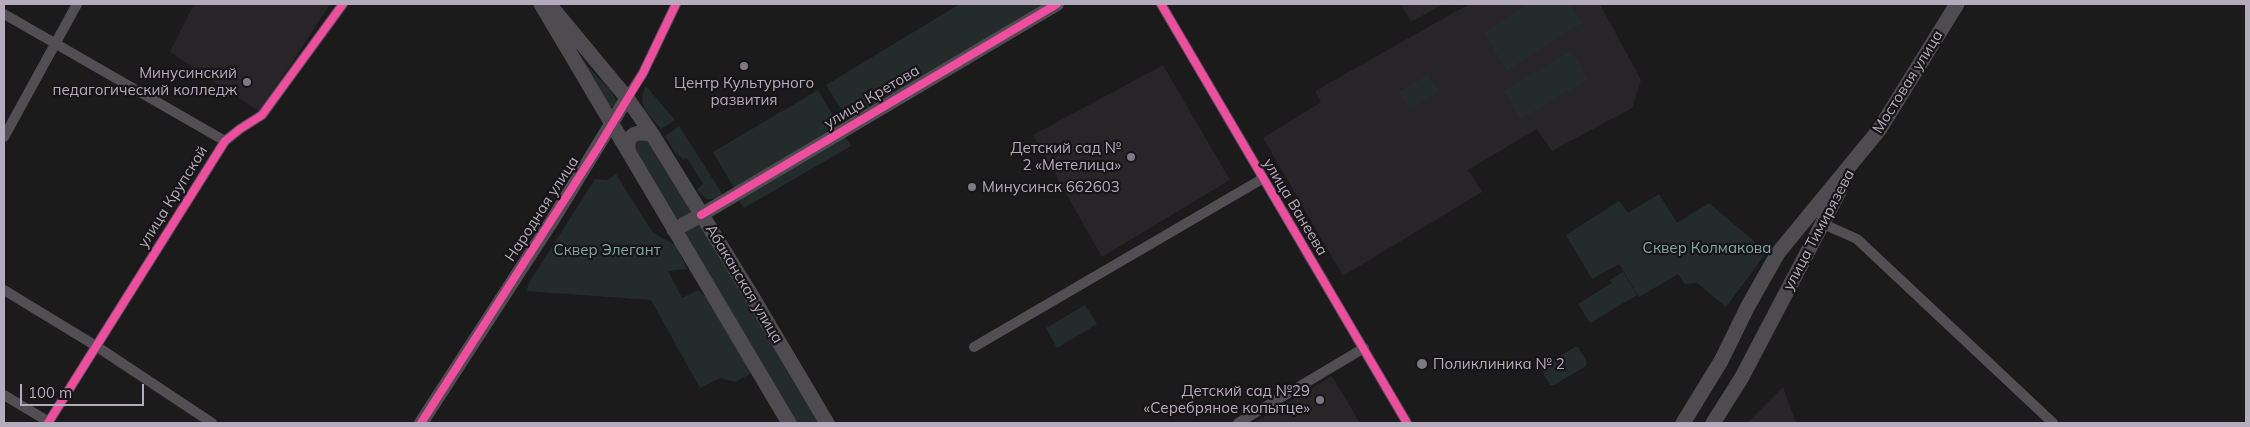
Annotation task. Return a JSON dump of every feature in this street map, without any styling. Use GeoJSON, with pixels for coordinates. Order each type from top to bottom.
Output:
{"type":"FeatureCollection","features":[{"type":"Feature","properties":{"kind":"main road"},"geometry":{"type":"LineString","coordinates":[[541,4],[789,423]]}},
{"type":"Feature","properties":{"kind":"main road","name":"Абаканская улица"},"geometry":{"type":"LineString","coordinates":[[548,4],[627,98],[652,134],[702,214],[826,423]]}},
{"type":"Feature","properties":{"kind":"main road","name":"Мостовая улица"},"geometry":{"type":"LineString","coordinates":[[1858,158],[1879,130],[1957,4]]}},
{"type":"Feature","properties":{"kind":"main road"},"geometry":{"type":"LineString","coordinates":[[629,153],[628,142],[633,134],[638,132],[652,134]]}},
{"type":"Feature","properties":{"kind":"main road","name":"улица Тимирязева"},"geometry":{"type":"LineString","coordinates":[[1713,423],[1742,377],[1821,223],[1858,158]]}},
{"type":"Feature","properties":{"kind":"main road","name":"улица Тимирязева"},"geometry":{"type":"LineString","coordinates":[[1683,423],[1721,361],[1778,252],[1858,158]]}},
{"type":"Feature","properties":{"kind":"main road"},"geometry":{"type":"LineString","coordinates":[[674,230],[702,214]]}},
{"type":"Feature","properties":{"kind":"main road"},"geometry":{"type":"LineString","coordinates":[[1756,292],[1765,289],[1772,291],[1777,296],[1780,305]]}},
{"type":"Feature","properties":{"kind":"street"},"geometry":{"type":"LineString","coordinates":[[4,137],[76,4]]}},
{"type":"Feature","properties":{"kind":"street","name":"улица Крупской"},"geometry":{"type":"LineString","coordinates":[[48,423],[225,141],[240,128],[262,115],[342,4]]}},
{"type":"Feature","properties":{"kind":"street","name":"Народная улица"},"geometry":{"type":"LineString","coordinates":[[421,423],[643,73],[676,4]]}},
{"type":"Feature","properties":{"kind":"street","name":"улица Кретова"},"geometry":{"type":"LineString","coordinates":[[702,214],[1057,4]]}},
{"type":"Feature","properties":{"kind":"street","name":"улица Ванеева"},"geometry":{"type":"LineString","coordinates":[[1161,4],[1407,423]]}},
{"type":"Feature","properties":{"kind":"street"},"geometry":{"type":"LineString","coordinates":[[4,14],[225,141]]}},
{"type":"Feature","properties":{"kind":"street"},"geometry":{"type":"LineString","coordinates":[[974,347],[1262,178]]}},
{"type":"Feature","properties":{"kind":"street"},"geometry":{"type":"LineString","coordinates":[[1821,223],[1857,239],[2052,423]]}},
{"type":"Feature","properties":{"kind":"street"},"geometry":{"type":"LineString","coordinates":[[4,290],[96,346],[212,423]]}},
{"type":"Feature","properties":{"kind":"street"},"geometry":{"type":"LineString","coordinates":[[1238,423],[1364,348]]}},
{"type":"Feature","properties":{"kind":"street"},"geometry":{"type":"LineString","coordinates":[[4,395],[48,423]]}},
{"type":"Feature","properties":{"kind":"shaded area","name":"Минусинский педагогический колледж"},"geometry":{"type":"Polygon","coordinates":[[[194,4],[330,4],[260,112],[170,52],[194,4]]]}},
{"type":"Feature","properties":{"kind":"shaded area"},"geometry":{"type":"Polygon","coordinates":[[[1401,4],[1444,4],[1411,22],[1401,4]]]}},
{"type":"Feature","properties":{"kind":"shaded area"},"geometry":{"type":"Polygon","coordinates":[[[1469,4],[1600,4],[1641,80],[1632,108],[1552,151],[1537,129],[1468,170],[1482,192],[1343,276],[1263,138],[1321,102],[1315,91],[1469,4]]]}},
{"type":"Feature","properties":{"kind":"shaded area","name":"Детский сад № 2 «Метелица»"},"geometry":{"type":"Polygon","coordinates":[[[1163,65],[1230,180],[1102,257],[1033,135],[1163,65]]]}},
{"type":"Feature","properties":{"kind":"shaded area","name":"Детский сад №29 «Серебряное копытце»"},"geometry":{"type":"Polygon","coordinates":[[[1332,376],[1360,423],[1254,423],[1332,376]]]}},
{"type":"Feature","properties":{"kind":"shaded area"},"geometry":{"type":"Polygon","coordinates":[[[1783,387],[1796,423],[1747,423],[1783,387]]]}},
{"type":"Feature","properties":{"kind":"green space"},"geometry":{"type":"Polygon","coordinates":[[[960,4],[1047,4],[848,120],[826,85],[960,4]]]}},
{"type":"Feature","properties":{"kind":"green space"},"geometry":{"type":"Polygon","coordinates":[[[1529,4],[1570,4],[1582,23],[1507,70],[1484,33],[1529,4]]]}},
{"type":"Feature","properties":{"kind":"green space"},"geometry":{"type":"Polygon","coordinates":[[[1571,51],[1588,79],[1521,119],[1504,91],[1571,51]]]}},
{"type":"Feature","properties":{"kind":"green space"},"geometry":{"type":"Polygon","coordinates":[[[581,59],[611,91],[617,102],[614,107],[609,106],[581,59]]]}},
{"type":"Feature","properties":{"kind":"green space"},"geometry":{"type":"Polygon","coordinates":[[[1428,75],[1439,92],[1410,109],[1399,92],[1428,75]]]}},
{"type":"Feature","properties":{"kind":"green space"},"geometry":{"type":"Polygon","coordinates":[[[646,86],[675,120],[661,129],[643,104],[643,92],[646,86]]]}},
{"type":"Feature","properties":{"kind":"green space"},"geometry":{"type":"Polygon","coordinates":[[[818,90],[839,126],[734,188],[713,152],[818,90]]]}},
{"type":"Feature","properties":{"kind":"green space"},"geometry":{"type":"Polygon","coordinates":[[[679,126],[723,195],[717,199],[706,199],[697,190],[703,184],[687,158],[683,159],[676,154],[665,136],[679,126]]]}},
{"type":"Feature","properties":{"kind":"green space"},"geometry":{"type":"Polygon","coordinates":[[[844,135],[851,146],[744,208],[737,197],[844,135]]]}},
{"type":"Feature","properties":{"kind":"green space"},"geometry":{"type":"Polygon","coordinates":[[[647,139],[692,208],[691,214],[682,220],[676,218],[636,150],[637,142],[647,139]]]}},
{"type":"Feature","properties":{"kind":"green space","name":"Сквер Элегант"},"geometry":{"type":"Polygon","coordinates":[[[616,174],[653,233],[676,245],[687,269],[668,271],[682,298],[698,290],[709,300],[751,370],[750,374],[735,382],[720,378],[700,388],[651,300],[527,291],[529,283],[595,179],[607,180],[616,174]]]}},
{"type":"Feature","properties":{"kind":"green space","name":"Сквер Колмакова"},"geometry":{"type":"Polygon","coordinates":[[[1659,194],[1677,223],[1709,203],[1762,248],[1764,256],[1726,307],[1697,283],[1685,284],[1678,274],[1639,297],[1619,264],[1592,279],[1566,235],[1619,201],[1628,213],[1659,194]]]}},
{"type":"Feature","properties":{"kind":"green space"},"geometry":{"type":"Polygon","coordinates":[[[701,223],[819,423],[796,423],[685,234],[686,229],[701,223]]]}},
{"type":"Feature","properties":{"kind":"green space"},"geometry":{"type":"Polygon","coordinates":[[[1623,272],[1637,295],[1590,323],[1578,304],[1612,283],[1610,280],[1623,272]]]}},
{"type":"Feature","properties":{"kind":"green space"},"geometry":{"type":"Polygon","coordinates":[[[1085,305],[1097,324],[1057,348],[1046,328],[1085,305]]]}},
{"type":"Feature","properties":{"kind":"green space"},"geometry":{"type":"Polygon","coordinates":[[[1578,347],[1587,362],[1586,366],[1554,385],[1550,385],[1541,369],[1542,366],[1578,347]]]}},
{"type":"Feature","properties":{"kind":"cycle path"},"geometry":{"type":"LineString","coordinates":[[48,423],[225,141],[262,115],[343,4]]}},
{"type":"Feature","properties":{"kind":"cycle path"},"geometry":{"type":"LineString","coordinates":[[421,423],[597,149],[643,73],[676,4]]}},
{"type":"Feature","properties":{"kind":"cycle path"},"geometry":{"type":"LineString","coordinates":[[701,215],[1057,4]]}},
{"type":"Feature","properties":{"kind":"cycle path"},"geometry":{"type":"LineString","coordinates":[[1161,4],[1407,423]]}},
{"type":"Feature","properties":{"kind":"place","name":"Центр Культурного развития"},"geometry":{"type":"Point","coordinates":[744,66]}},
{"type":"Feature","properties":{"kind":"place","name":"Минусинский педагогический колледж"},"geometry":{"type":"Point","coordinates":[247,82]}},
{"type":"Feature","properties":{"kind":"place","name":"Детский сад № 2 «Метелица»"},"geometry":{"type":"Point","coordinates":[1131,157]}},
{"type":"Feature","properties":{"kind":"place","name":"Минусинск 662603"},"geometry":{"type":"Point","coordinates":[972,187]}},
{"type":"Feature","properties":{"kind":"place","name":"Поликлиника № 2"},"geometry":{"type":"Point","coordinates":[1422,364]}},
{"type":"Feature","properties":{"kind":"place","name":"Детский сад №29 «Серебряное копытце»"},"geometry":{"type":"Point","coordinates":[1320,400]}}]}
